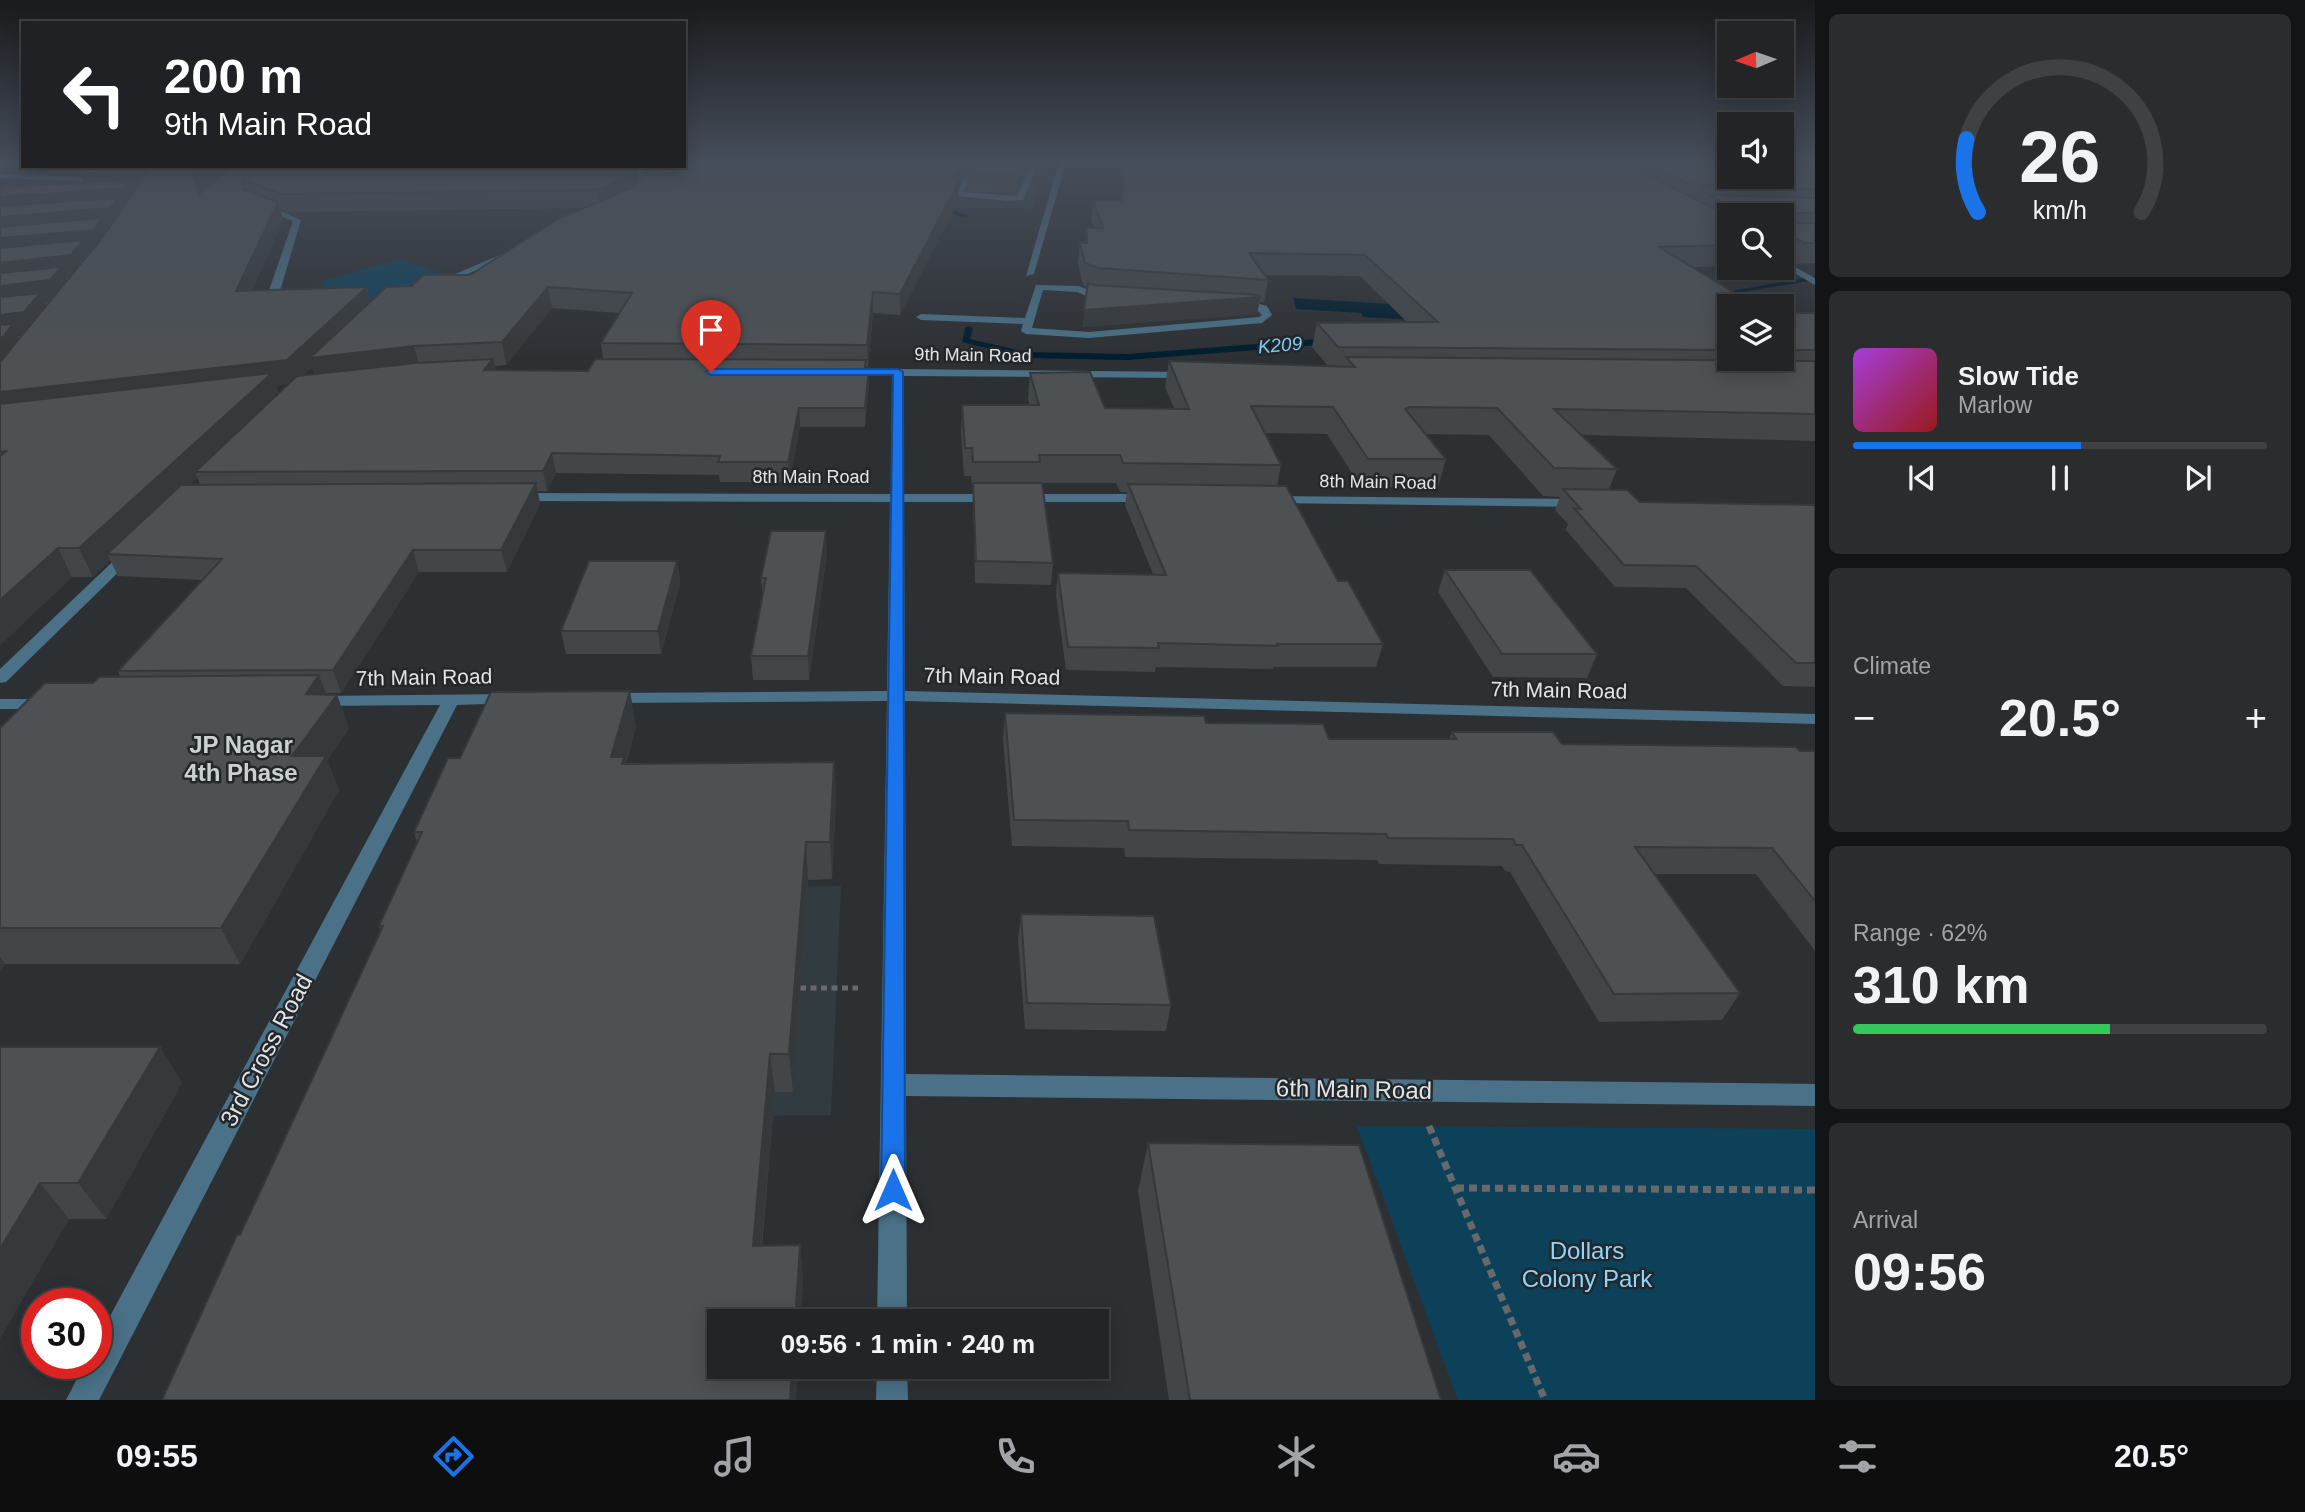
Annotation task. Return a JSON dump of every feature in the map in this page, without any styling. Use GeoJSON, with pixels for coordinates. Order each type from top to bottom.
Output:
{"type":"FeatureCollection","features":[{"type":"Feature","properties":{"kind":"street"},"geometry":{"type":"LineString","coordinates":[[282,307],[268,308],[295,227]]}},
{"type":"Feature","properties":{"kind":"street"},"geometry":{"type":"LineString","coordinates":[[1029,274],[1043,227]]}},
{"type":"Feature","properties":{"kind":"street"},"geometry":{"type":"LineString","coordinates":[[429,287],[516,251]]}},
{"type":"Feature","properties":{"kind":"street"},"geometry":{"type":"LineString","coordinates":[[1794,271],[1815,282]]}},
{"type":"Feature","properties":{"kind":"street"},"geometry":{"type":"LineString","coordinates":[[1040,287],[1079,289],[1093,296],[1256,306],[1264,308],[1268,315],[1262,320],[1089,335],[1026,331],[1028,321],[1040,287]]}},
{"type":"Feature","properties":{"kind":"street"},"geometry":{"type":"LineString","coordinates":[[921,317],[1028,321]]}},
{"type":"Feature","properties":{"kind":"street","name":"9th Main Road"},"geometry":{"type":"LineString","coordinates":[[829,372],[1203,375]]}},
{"type":"Feature","properties":{"kind":"street"},"geometry":{"type":"LineString","coordinates":[[892,1309],[898,372]]}},
{"type":"Feature","properties":{"kind":"street","name":"8th Main Road"},"geometry":{"type":"LineString","coordinates":[[503,497],[897,496],[1161,499]]}},
{"type":"Feature","properties":{"kind":"street","name":"8th Main Road"},"geometry":{"type":"LineString","coordinates":[[1259,500],[1592,503]]}},
{"type":"Feature","properties":{"kind":"street"},"geometry":{"type":"LineString","coordinates":[[0,678],[146,537]]}},
{"type":"Feature","properties":{"kind":"street","name":"7th Main Road"},"geometry":{"type":"LineString","coordinates":[[590,698],[895,696],[1815,719]]}},
{"type":"Feature","properties":{"kind":"street","name":"3rd Cross Road"},"geometry":{"type":"LineString","coordinates":[[82,1400],[451,699]]}},
{"type":"Feature","properties":{"kind":"street","name":"7th Main Road"},"geometry":{"type":"LineString","coordinates":[[301,701],[534,699]]}},
{"type":"Feature","properties":{"kind":"street"},"geometry":{"type":"LineString","coordinates":[[0,704],[68,704]]}},
{"type":"Feature","properties":{"kind":"street","name":"6th Main Road"},"geometry":{"type":"LineString","coordinates":[[894,1085],[1815,1095]]}},
{"type":"Feature","properties":{"kind":"street"},"geometry":{"type":"LineString","coordinates":[[892,1379],[892,1400]]}},
{"type":"Feature","properties":{"kind":"path"},"geometry":{"type":"LineString","coordinates":[[800,989],[894,988]]}},
{"type":"Feature","properties":{"kind":"path"},"geometry":{"type":"LineString","coordinates":[[1414,1090],[1545,1400]]}},
{"type":"Feature","properties":{"kind":"path"},"geometry":{"type":"LineString","coordinates":[[1456,1188],[1815,1190]]}},
{"type":"Feature","properties":{"kind":"shaded area"},"geometry":{"type":"Polygon","coordinates":[[[1293,298],[1407,305],[1415,320],[1296,309],[1293,298]]]}},
{"type":"Feature","properties":{"kind":"shaded area"},"geometry":{"type":"Polygon","coordinates":[[[841,886],[831,1115],[554,1119],[613,889],[841,886]]]}},
{"type":"Feature","properties":{"kind":"green space"},"geometry":{"type":"Polygon","coordinates":[[[400,259],[446,275],[388,297],[329,301],[322,281],[400,259]]]}},
{"type":"Feature","properties":{"kind":"green space","name":"Dollars Colony Park"},"geometry":{"type":"Polygon","coordinates":[[[1357,1126],[1815,1129],[1815,1400],[1458,1400],[1357,1126]]]}},
{"type":"Feature","properties":{"kind":"building"},"geometry":{"type":"Polygon","coordinates":[[[0,227],[95,227],[93,230],[0,238],[0,227]]]}},
{"type":"Feature","properties":{"kind":"building"},"geometry":{"type":"Polygon","coordinates":[[[109,227],[266,227],[236,291],[367,287],[287,360],[0,392],[0,362],[109,227]]]}},
{"type":"Feature","properties":{"kind":"building"},"geometry":{"type":"Polygon","coordinates":[[[545,227],[935,227],[900,294],[873,292],[867,345],[601,343],[632,293],[548,287],[502,342],[414,346],[310,358],[386,287],[412,286],[423,275],[470,275],[545,227]]]}},
{"type":"Feature","properties":{"kind":"building"},"geometry":{"type":"Polygon","coordinates":[[[1717,227],[1717,245],[1659,247],[1736,294],[1717,294],[1717,350],[1338,347],[1317,323],[1438,322],[1365,255],[1249,253],[1268,280],[1098,268],[1085,263],[1080,243],[1087,243],[1086,228],[1717,227]]]}},
{"type":"Feature","properties":{"kind":"building"},"geometry":{"type":"Polygon","coordinates":[[[1794,227],[1815,227],[1815,243],[1804,243],[1794,238],[1794,227]]]}},
{"type":"Feature","properties":{"kind":"building"},"geometry":{"type":"Polygon","coordinates":[[[83,240],[71,255],[0,263],[0,248],[83,240]]]}},
{"type":"Feature","properties":{"kind":"building"},"geometry":{"type":"Polygon","coordinates":[[[61,267],[50,280],[0,286],[0,273],[61,267]]]}},
{"type":"Feature","properties":{"kind":"building"},"geometry":{"type":"Polygon","coordinates":[[[1088,283],[1258,295],[1260,297],[1084,310],[1088,283]]]}},
{"type":"Feature","properties":{"kind":"building"},"geometry":{"type":"Polygon","coordinates":[[[40,293],[24,312],[0,315],[0,297],[40,293]]]}},
{"type":"Feature","properties":{"kind":"building"},"geometry":{"type":"Polygon","coordinates":[[[1794,313],[1815,313],[1815,350],[1794,350],[1794,313]]]}},
{"type":"Feature","properties":{"kind":"building"},"geometry":{"type":"Polygon","coordinates":[[[13,324],[0,340],[0,325],[13,324]]]}},
{"type":"Feature","properties":{"kind":"building"},"geometry":{"type":"Polygon","coordinates":[[[1346,357],[1717,360],[1717,371],[1794,371],[1794,361],[1815,361],[1815,414],[1554,409],[1617,469],[1554,468],[1497,408],[1405,409],[1446,459],[1368,459],[1333,407],[1251,406],[1281,465],[1123,463],[1120,455],[1039,455],[1040,462],[973,462],[972,448],[965,448],[962,405],[1039,405],[1030,373],[1090,372],[1105,408],[1189,409],[1169,361],[1355,367],[1346,357]]]}},
{"type":"Feature","properties":{"kind":"building"},"geometry":{"type":"Polygon","coordinates":[[[493,359],[484,370],[588,371],[595,359],[866,360],[865,367],[869,367],[865,408],[799,408],[788,462],[718,462],[720,456],[552,453],[543,471],[195,472],[297,376],[416,363],[493,359]]]}},
{"type":"Feature","properties":{"kind":"building"},"geometry":{"type":"Polygon","coordinates":[[[272,373],[79,548],[58,548],[0,600],[0,456],[7,451],[0,452],[0,404],[272,373]]]}},
{"type":"Feature","properties":{"kind":"building"},"geometry":{"type":"Polygon","coordinates":[[[536,483],[501,550],[413,550],[333,670],[118,671],[222,559],[107,554],[181,485],[536,483]]]}},
{"type":"Feature","properties":{"kind":"building"},"geometry":{"type":"Polygon","coordinates":[[[973,483],[1042,483],[1053,563],[976,561],[973,483]]]}},
{"type":"Feature","properties":{"kind":"building"},"geometry":{"type":"Polygon","coordinates":[[[1128,484],[1286,486],[1338,581],[1348,581],[1383,644],[1277,644],[1278,646],[1158,643],[1159,648],[1068,647],[1058,573],[1166,575],[1128,484]]]}},
{"type":"Feature","properties":{"kind":"building"},"geometry":{"type":"Polygon","coordinates":[[[1563,489],[1627,490],[1640,502],[1815,505],[1815,663],[1796,663],[1696,566],[1624,565],[1574,508],[1581,509],[1563,489]]]}},
{"type":"Feature","properties":{"kind":"building"},"geometry":{"type":"Polygon","coordinates":[[[771,531],[826,531],[808,656],[751,656],[766,578],[761,578],[771,531]]]}},
{"type":"Feature","properties":{"kind":"building"},"geometry":{"type":"Polygon","coordinates":[[[589,561],[677,561],[658,631],[561,631],[589,561]]]}},
{"type":"Feature","properties":{"kind":"building"},"geometry":{"type":"Polygon","coordinates":[[[1445,570],[1530,570],[1597,654],[1502,654],[1445,570]]]}},
{"type":"Feature","properties":{"kind":"building"},"geometry":{"type":"Polygon","coordinates":[[[319,675],[306,694],[337,695],[292,756],[326,756],[221,928],[0,928],[0,728],[45,683],[93,683],[99,677],[319,675]]]}},
{"type":"Feature","properties":{"kind":"building"},"geometry":{"type":"Polygon","coordinates":[[[630,691],[611,757],[624,757],[622,764],[834,762],[830,842],[806,842],[789,1054],[770,1054],[753,1246],[800,1245],[796,1309],[707,1309],[707,1379],[791,1379],[790,1400],[162,1400],[383,926],[379,926],[422,832],[414,832],[448,758],[460,758],[491,692],[630,691]]]}},
{"type":"Feature","properties":{"kind":"building"},"geometry":{"type":"Polygon","coordinates":[[[1005,713],[1204,716],[1206,723],[1323,724],[1329,739],[1456,739],[1452,732],[1553,732],[1562,744],[1796,747],[1800,751],[1815,751],[1815,901],[1772,848],[1635,847],[1740,993],[1614,994],[1522,845],[1516,845],[1513,839],[1129,830],[1128,821],[1014,820],[1005,713]]]}},
{"type":"Feature","properties":{"kind":"building"},"geometry":{"type":"Polygon","coordinates":[[[1021,914],[1154,916],[1171,1005],[1027,1003],[1021,914]]]}},
{"type":"Feature","properties":{"kind":"building"},"geometry":{"type":"Polygon","coordinates":[[[0,1047],[160,1047],[78,1183],[40,1183],[0,1249],[0,1047]]]}},
{"type":"Feature","properties":{"kind":"building"},"geometry":{"type":"Polygon","coordinates":[[[1148,1143],[1359,1145],[1441,1400],[1190,1400],[1148,1143]]]}},
{"type":"Feature","properties":{"kind":"waterway","name":"K209"},"geometry":{"type":"LineString","coordinates":[[1713,295],[1815,278]]}},
{"type":"Feature","properties":{"kind":"waterway","name":"K209"},"geometry":{"type":"LineString","coordinates":[[969,328],[965,340],[1026,355],[1128,357],[1331,341]]}},
{"type":"Feature","properties":{"kind":"district","name":"JP Nagar 4th Phase"},"geometry":{"type":"Point","coordinates":[241,758]}},
{"type":"Feature","properties":{"kind":"route"},"geometry":{"type":"LineString","coordinates":[[711,372],[898,372],[893,1190]]}}]}
